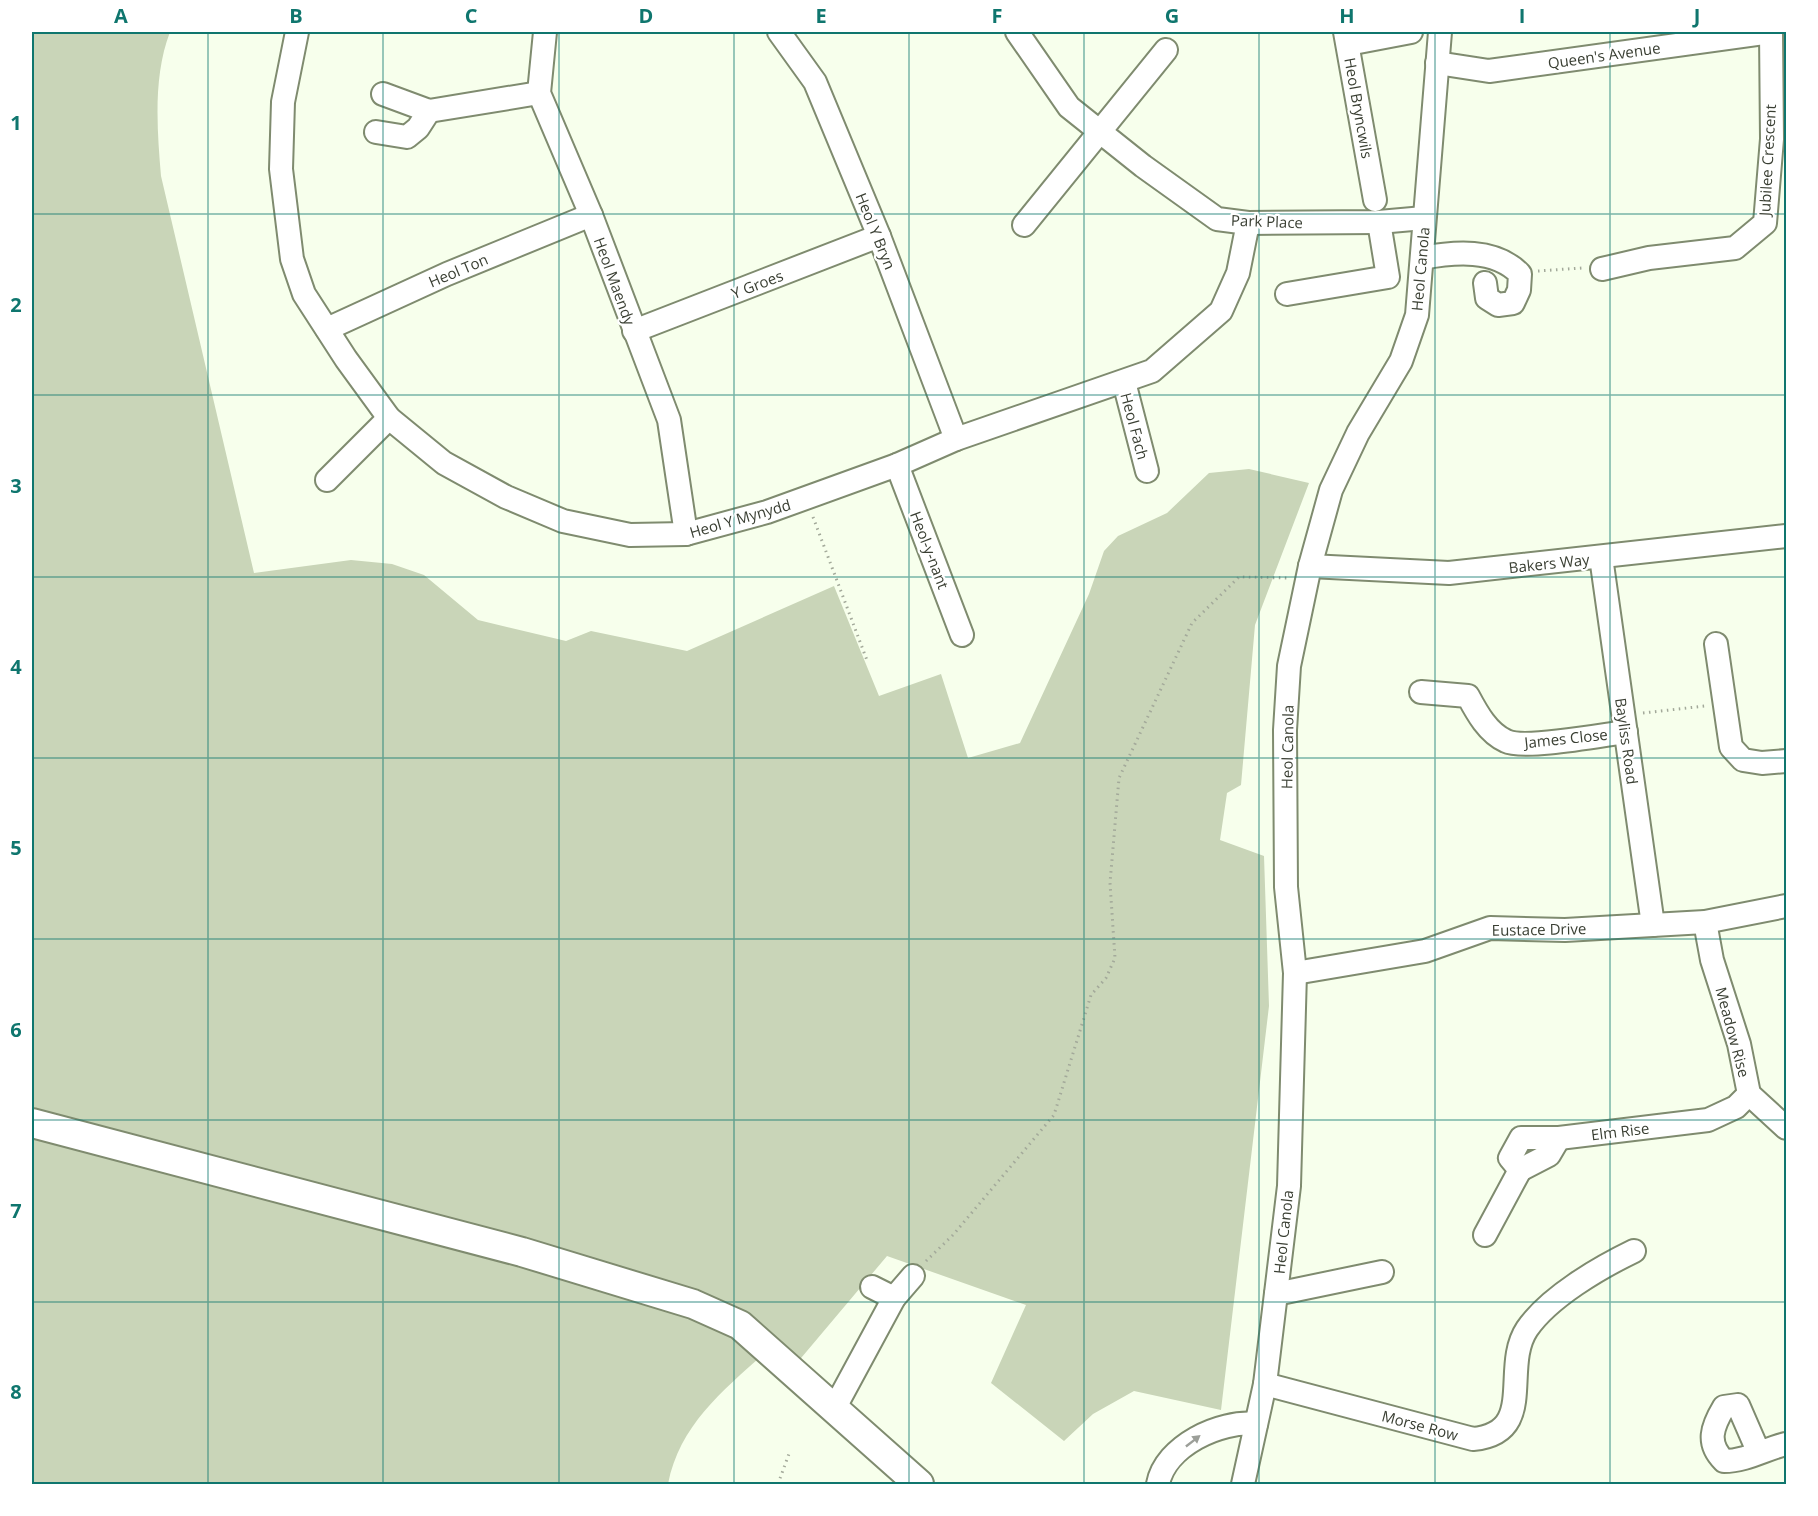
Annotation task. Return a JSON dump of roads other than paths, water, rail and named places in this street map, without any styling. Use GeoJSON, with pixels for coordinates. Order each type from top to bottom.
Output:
{"type":"FeatureCollection","features":[{"type":"Feature","properties":{"kind":"main road"},"geometry":{"type":"LineString","coordinates":[[32,1123],[522,1252],[693,1304],[740,1325],[919,1485]]}},
{"type":"Feature","properties":{"kind":"street","name":"Heol Y Mynydd"},"geometry":{"type":"LineString","coordinates":[[297,32],[283,102],[281,170],[292,259],[304,294],[327,329],[389,418],[444,463],[506,497],[562,521],[630,535],[686,534],[767,512],[897,465],[956,440],[1152,371],[1221,311],[1238,273],[1248,223]]}},
{"type":"Feature","properties":{"kind":"street","name":"Heol Maendy"},"geometry":{"type":"LineString","coordinates":[[546,32],[539,93],[591,215],[669,420],[686,534]]}},
{"type":"Feature","properties":{"kind":"street","name":"Heol Y Bryn"},"geometry":{"type":"LineString","coordinates":[[779,32],[815,82],[879,236],[956,440]]}},
{"type":"Feature","properties":{"kind":"street","name":"Park Place"},"geometry":{"type":"LineString","coordinates":[[1017,32],[1069,107],[1143,166],[1217,219],[1248,223],[1379,196],[1424,218]]}},
{"type":"Feature","properties":{"kind":"street"},"geometry":{"type":"LineString","coordinates":[[1347,38],[1411,32]]}},
{"type":"Feature","properties":{"kind":"street","name":"Heol Canola"},"geometry":{"type":"LineString","coordinates":[[1243,1485],[1264,1384],[1289,1186],[1295,973],[1286,886],[1285,730],[1289,666],[1308,572],[1331,490],[1342,462],[1401,361],[1417,315],[1440,32]]}},
{"type":"Feature","properties":{"kind":"street","name":"Queen's Avenue"},"geometry":{"type":"LineString","coordinates":[[1437,63],[1489,71],[1771,32]]}},
{"type":"Feature","properties":{"kind":"street","name":"Jubilee Crescent"},"geometry":{"type":"LineString","coordinates":[[1602,269],[1649,258],[1735,248],[1765,223],[1772,139],[1771,32]]}},
{"type":"Feature","properties":{"kind":"street","name":"Heol Bryncwils"},"geometry":{"type":"LineString","coordinates":[[1287,294],[1388,277],[1379,196],[1347,38]]}},
{"type":"Feature","properties":{"kind":"street"},"geometry":{"type":"LineString","coordinates":[[1024,225],[1102,132],[1166,50]]}},
{"type":"Feature","properties":{"kind":"street"},"geometry":{"type":"LineString","coordinates":[[382,94],[429,111],[539,93]]}},
{"type":"Feature","properties":{"kind":"street"},"geometry":{"type":"LineString","coordinates":[[376,132],[407,137],[418,128],[429,111]]}},
{"type":"Feature","properties":{"kind":"street","name":"Heol Ton"},"geometry":{"type":"LineString","coordinates":[[327,329],[447,274],[591,215]]}},
{"type":"Feature","properties":{"kind":"street","name":"Y Groes"},"geometry":{"type":"LineString","coordinates":[[634,331],[879,236]]}},
{"type":"Feature","properties":{"kind":"street"},"geometry":{"type":"LineString","coordinates":[[1422,258],[1452,253],[1480,255],[1509,263],[1520,274],[1519,290],[1513,303],[1498,305],[1487,298],[1485,284]]}},
{"type":"Feature","properties":{"kind":"street","name":"Heol Fach"},"geometry":{"type":"LineString","coordinates":[[1124,382],[1147,471]]}},
{"type":"Feature","properties":{"kind":"street"},"geometry":{"type":"LineString","coordinates":[[327,480],[389,418]]}},
{"type":"Feature","properties":{"kind":"street","name":"Heol-y-nant"},"geometry":{"type":"LineString","coordinates":[[897,465],[962,635]]}},
{"type":"Feature","properties":{"kind":"street","name":"Bakers Way"},"geometry":{"type":"LineString","coordinates":[[1308,572],[1449,573],[1786,536]]}},
{"type":"Feature","properties":{"kind":"street","name":"Bayliss Road"},"geometry":{"type":"LineString","coordinates":[[1601,557],[1653,925]]}},
{"type":"Feature","properties":{"kind":"street"},"geometry":{"type":"LineString","coordinates":[[1716,644],[1731,747],[1743,760],[1762,763],[1786,760]]}},
{"type":"Feature","properties":{"kind":"street","name":"James Close"},"geometry":{"type":"LineString","coordinates":[[1420,692],[1468,696],[1493,732],[1508,742],[1528,744],[1624,724]]}},
{"type":"Feature","properties":{"kind":"street","name":"Eustace Drive"},"geometry":{"type":"LineString","coordinates":[[1295,973],[1425,951],[1490,928],[1565,930],[1705,922],[1786,906]]}},
{"type":"Feature","properties":{"kind":"street","name":"Meadow Rise"},"geometry":{"type":"LineString","coordinates":[[1705,922],[1712,960],[1739,1044],[1749,1094],[1786,1128]]}},
{"type":"Feature","properties":{"kind":"street","name":"Elm Rise"},"geometry":{"type":"LineString","coordinates":[[1485,1235],[1520,1170],[1510,1158],[1521,1138],[1559,1138],[1708,1120],[1736,1107],[1749,1094]]}},
{"type":"Feature","properties":{"kind":"street","name":"Morse Row"},"geometry":{"type":"LineString","coordinates":[[1264,1384],[1473,1439],[1490,1437],[1508,1421],[1516,1406],[1515,1359],[1518,1344],[1528,1326],[1555,1300],[1610,1263],[1634,1251]]}},
{"type":"Feature","properties":{"kind":"street"},"geometry":{"type":"LineString","coordinates":[[1276,1294],[1382,1272]]}},
{"type":"Feature","properties":{"kind":"street"},"geometry":{"type":"LineString","coordinates":[[834,1409],[894,1298],[913,1276]]}},
{"type":"Feature","properties":{"kind":"street"},"geometry":{"type":"LineString","coordinates":[[872,1287],[894,1298]]}},
{"type":"Feature","properties":{"kind":"street"},"geometry":{"type":"LineString","coordinates":[[1158,1485],[1160,1474],[1170,1459],[1203,1433],[1228,1424],[1256,1424]]}},
{"type":"Feature","properties":{"kind":"street"},"geometry":{"type":"LineString","coordinates":[[1758,1451],[1786,1444]]}}]}
